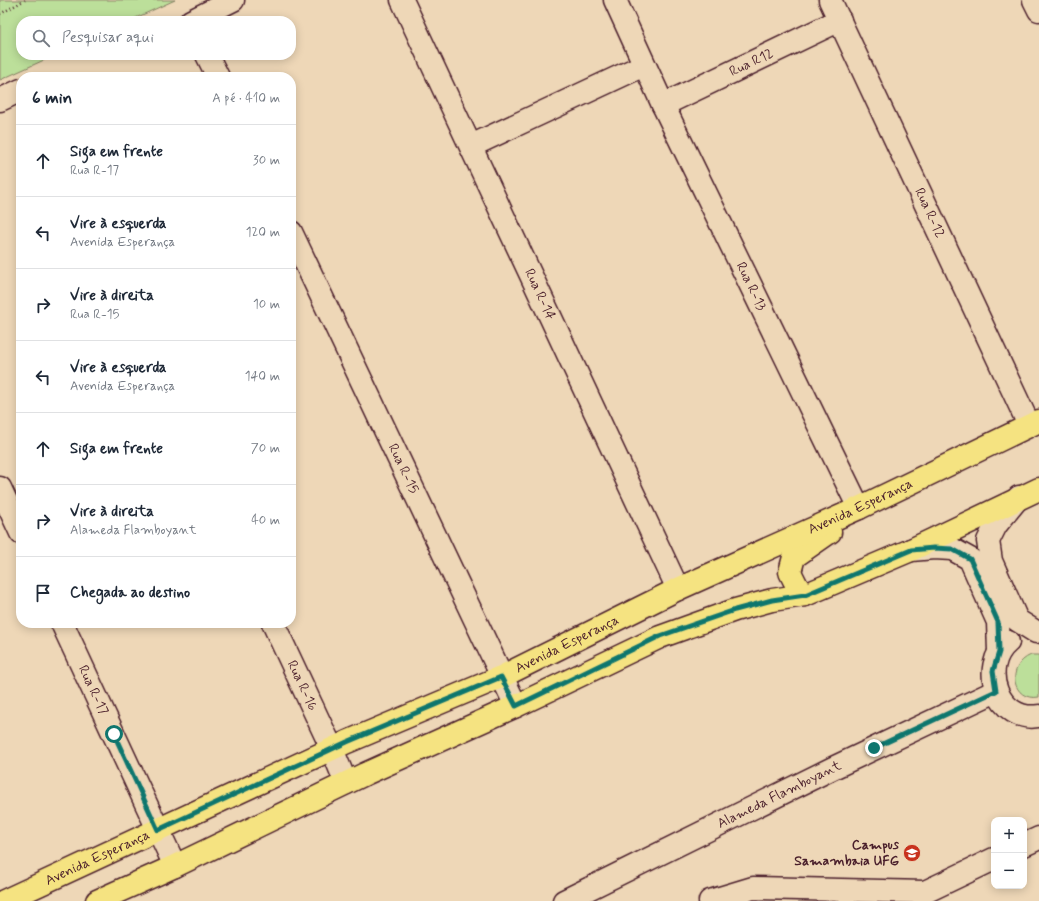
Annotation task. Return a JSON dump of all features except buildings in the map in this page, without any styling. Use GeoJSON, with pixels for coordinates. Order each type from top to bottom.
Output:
{"type":"FeatureCollection","features":[{"type":"Feature","properties":{"kind":"main road","name":"Avenida Esperança"},"geometry":{"type":"LineString","coordinates":[[4,901],[332,749],[501,677],[678,589],[858,508],[1036,422]]}},
{"type":"Feature","properties":{"kind":"main road"},"geometry":{"type":"LineString","coordinates":[[97,901],[175,866],[346,783],[516,706],[660,636],[742,608],[772,600],[805,595],[911,550],[1030,492]]}},
{"type":"Feature","properties":{"kind":"main road"},"geometry":{"type":"LineString","coordinates":[[805,595],[797,586],[790,572],[794,557],[835,529],[858,508]]}},
{"type":"Feature","properties":{"kind":"street"},"geometry":{"type":"LineString","coordinates":[[199,16],[233,0]]}},
{"type":"Feature","properties":{"kind":"street","name":"Rua R-14"},"geometry":{"type":"LineString","coordinates":[[402,0],[678,589]]}},
{"type":"Feature","properties":{"kind":"street","name":"Rua R-13"},"geometry":{"type":"LineString","coordinates":[[615,0],[663,105],[858,508]]}},
{"type":"Feature","properties":{"kind":"street","name":"Rua R-12"},"geometry":{"type":"LineString","coordinates":[[830,0],[1036,422]]}},
{"type":"Feature","properties":{"kind":"street"},"geometry":{"type":"LineString","coordinates":[[1034,0],[1039,10]]}},
{"type":"Feature","properties":{"kind":"street","name":"Rua R12"},"geometry":{"type":"LineString","coordinates":[[663,105],[840,20]]}},
{"type":"Feature","properties":{"kind":"street"},"geometry":{"type":"LineString","coordinates":[[210,60],[216,72]]}},
{"type":"Feature","properties":{"kind":"street"},"geometry":{"type":"LineString","coordinates":[[471,146],[644,65]]}},
{"type":"Feature","properties":{"kind":"street"},"geometry":{"type":"LineString","coordinates":[[0,100],[16,92]]}},
{"type":"Feature","properties":{"kind":"street","name":"Rua R-15"},"geometry":{"type":"LineString","coordinates":[[296,243],[516,706]]}},
{"type":"Feature","properties":{"kind":"street"},"geometry":{"type":"LineString","coordinates":[[0,488],[16,522]]}},
{"type":"Feature","properties":{"kind":"street"},"geometry":{"type":"LineString","coordinates":[[1030,492],[996,524],[988,540],[991,561],[1017,620],[1037,632]]}},
{"type":"Feature","properties":{"kind":"street"},"geometry":{"type":"LineString","coordinates":[[911,550],[934,548],[952,549],[970,559],[998,622],[999,652],[993,671],[996,691],[1002,702],[1012,710],[1023,715],[1039,717]]}},
{"type":"Feature","properties":{"kind":"street","name":"Rua R-17"},"geometry":{"type":"LineString","coordinates":[[64,628],[175,866]]}},
{"type":"Feature","properties":{"kind":"street","name":"Rua R-16"},"geometry":{"type":"LineString","coordinates":[[275,628],[332,749],[346,783]]}},
{"type":"Feature","properties":{"kind":"street"},"geometry":{"type":"LineString","coordinates":[[999,652],[1015,637],[1025,633],[1037,632]]}},
{"type":"Feature","properties":{"kind":"street","name":"Alameda Flamboyant"},"geometry":{"type":"LineString","coordinates":[[564,901],[833,768],[996,691]]}},
{"type":"Feature","properties":{"kind":"street"},"geometry":{"type":"LineString","coordinates":[[1027,844],[1039,838]]}},
{"type":"Feature","properties":{"kind":"street"},"geometry":{"type":"LineString","coordinates":[[710,901],[753,888],[925,892],[991,860]]}},
{"type":"Feature","properties":{"kind":"path"},"geometry":{"type":"LineString","coordinates":[[0,14],[25,0]]}},
{"type":"Feature","properties":{"kind":"green space"},"geometry":{"type":"Polygon","coordinates":[[[0,0],[175,0],[140,16],[16,16],[16,60],[44,60],[0,80],[0,0]]]}},
{"type":"Feature","properties":{"kind":"green space"},"geometry":{"type":"Polygon","coordinates":[[[1031,655],[1039,655],[1039,697],[1030,697],[1023,694],[1018,689],[1015,682],[1017,667],[1023,660],[1031,655]]]}},
{"type":"Feature","properties":{"kind":"place","name":"Campus Samambaia UFG"},"geometry":{"type":"Point","coordinates":[912,853]}},
{"type":"Feature","properties":{"kind":"route"},"geometry":{"type":"LineString","coordinates":[[114,734],[158,830],[347,742],[501,677],[516,706],[660,636],[735,610],[772,600],[805,595],[911,550],[934,548],[952,549],[970,559],[998,622],[999,652],[993,671],[993,681],[996,691],[874,748]]}}]}
